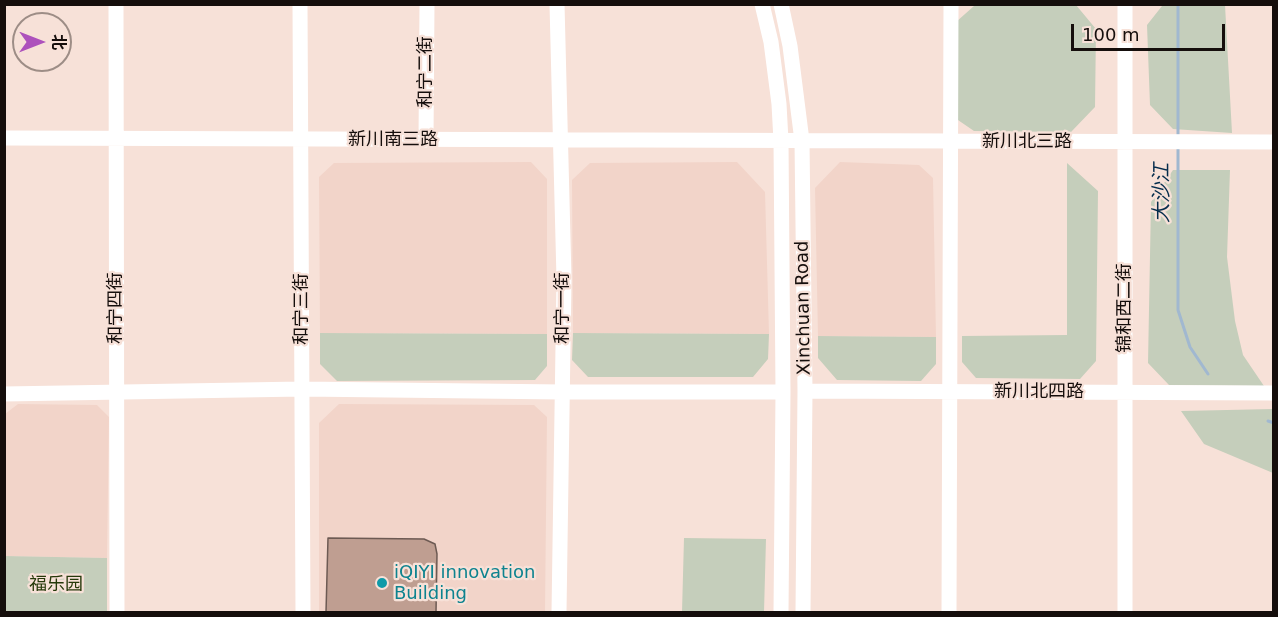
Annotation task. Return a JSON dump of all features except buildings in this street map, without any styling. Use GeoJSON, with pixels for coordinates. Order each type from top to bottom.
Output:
{"type":"FeatureCollection","features":[{"type":"Feature","properties":{"kind":"street","name":"和宁四街"},"geometry":{"type":"LineString","coordinates":[[116,4],[117,612]]}},
{"type":"Feature","properties":{"kind":"street","name":"和宁三街"},"geometry":{"type":"LineString","coordinates":[[300,4],[303,612]]}},
{"type":"Feature","properties":{"kind":"street","name":"和宁二街"},"geometry":{"type":"LineString","coordinates":[[426,140],[427,4]]}},
{"type":"Feature","properties":{"kind":"street","name":"和宁一街"},"geometry":{"type":"LineString","coordinates":[[557,4],[564,279],[559,612]]}},
{"type":"Feature","properties":{"kind":"street","name":"Xinchuan Road"},"geometry":{"type":"LineString","coordinates":[[762,4],[771,42],[781,141],[783,392],[781,612]]}},
{"type":"Feature","properties":{"kind":"street","name":"Xinchuan Road"},"geometry":{"type":"LineString","coordinates":[[781,4],[790,46],[802,141],[805,391],[803,612]]}},
{"type":"Feature","properties":{"kind":"street"},"geometry":{"type":"LineString","coordinates":[[949,612],[951,4]]}},
{"type":"Feature","properties":{"kind":"street","name":"锦和西二街"},"geometry":{"type":"LineString","coordinates":[[1125,4],[1125,612]]}},
{"type":"Feature","properties":{"kind":"street","name":"新川南三路"},"geometry":{"type":"LineString","coordinates":[[4,138],[781,141]]}},
{"type":"Feature","properties":{"kind":"street","name":"新川北三路"},"geometry":{"type":"LineString","coordinates":[[781,141],[1274,142]]}},
{"type":"Feature","properties":{"kind":"street"},"geometry":{"type":"LineString","coordinates":[[4,394],[302,389],[783,392]]}},
{"type":"Feature","properties":{"kind":"street","name":"新川北四路"},"geometry":{"type":"LineString","coordinates":[[805,391],[1274,393]]}},
{"type":"Feature","properties":{"kind":"shaded area"},"geometry":{"type":"Polygon","coordinates":[[[531,162],[547,179],[547,334],[320,333],[319,177],[334,163],[531,162]]]}},
{"type":"Feature","properties":{"kind":"shaded area"},"geometry":{"type":"Polygon","coordinates":[[[737,162],[765,192],[769,334],[573,333],[572,180],[590,163],[737,162]]]}},
{"type":"Feature","properties":{"kind":"shaded area"},"geometry":{"type":"Polygon","coordinates":[[[840,162],[919,165],[933,178],[936,337],[818,336],[815,188],[840,162]]]}},
{"type":"Feature","properties":{"kind":"shaded area"},"geometry":{"type":"Polygon","coordinates":[[[18,404],[97,405],[109,417],[107,558],[5,556],[5,414],[18,404]]]}},
{"type":"Feature","properties":{"kind":"shaded area"},"geometry":{"type":"Polygon","coordinates":[[[339,404],[534,405],[547,417],[545,612],[319,612],[319,423],[339,404]]]}},
{"type":"Feature","properties":{"kind":"green space"},"geometry":{"type":"Polygon","coordinates":[[[1076,5],[1096,29],[1095,107],[1071,132],[974,131],[955,118],[956,22],[974,6],[1076,5]]]}},
{"type":"Feature","properties":{"kind":"green space"},"geometry":{"type":"Polygon","coordinates":[[[1225,5],[1232,133],[1173,129],[1150,105],[1147,25],[1162,6],[1225,5]]]}},
{"type":"Feature","properties":{"kind":"green space"},"geometry":{"type":"Polygon","coordinates":[[[1067,163],[1098,191],[1096,361],[1080,379],[976,378],[962,362],[962,336],[1067,335],[1067,163]]]}},
{"type":"Feature","properties":{"kind":"green space"},"geometry":{"type":"Polygon","coordinates":[[[1173,170],[1230,170],[1227,257],[1235,321],[1243,355],[1264,386],[1169,385],[1148,363],[1151,202],[1173,170]]]}},
{"type":"Feature","properties":{"kind":"green space"},"geometry":{"type":"Polygon","coordinates":[[[320,333],[547,334],[547,366],[535,380],[337,381],[320,364],[320,333]]]}},
{"type":"Feature","properties":{"kind":"green space"},"geometry":{"type":"Polygon","coordinates":[[[573,333],[769,334],[768,359],[753,377],[588,377],[572,360],[573,333]]]}},
{"type":"Feature","properties":{"kind":"green space"},"geometry":{"type":"Polygon","coordinates":[[[818,336],[936,337],[936,364],[921,381],[837,380],[818,358],[818,336]]]}},
{"type":"Feature","properties":{"kind":"green space"},"geometry":{"type":"Polygon","coordinates":[[[1273,409],[1273,473],[1204,444],[1181,411],[1273,409]]]}},
{"type":"Feature","properties":{"kind":"green space"},"geometry":{"type":"Polygon","coordinates":[[[684,538],[766,539],[764,612],[682,612],[684,538]]]}},
{"type":"Feature","properties":{"kind":"green space","name":"福乐园"},"geometry":{"type":"Polygon","coordinates":[[[5,556],[107,558],[107,612],[5,612],[5,556]]]}},
{"type":"Feature","properties":{"kind":"waterway","name":"大沙江"},"geometry":{"type":"LineString","coordinates":[[1178,4],[1178,136]]}},
{"type":"Feature","properties":{"kind":"waterway","name":"大沙江"},"geometry":{"type":"LineString","coordinates":[[1178,146],[1178,310],[1190,347],[1208,374]]}},
{"type":"Feature","properties":{"kind":"waterway"},"geometry":{"type":"LineString","coordinates":[[1268,421],[1274,423]]}},
{"type":"Feature","properties":{"kind":"place","name":"iQIYI innovation Building"},"geometry":{"type":"Point","coordinates":[382,583]}}]}
